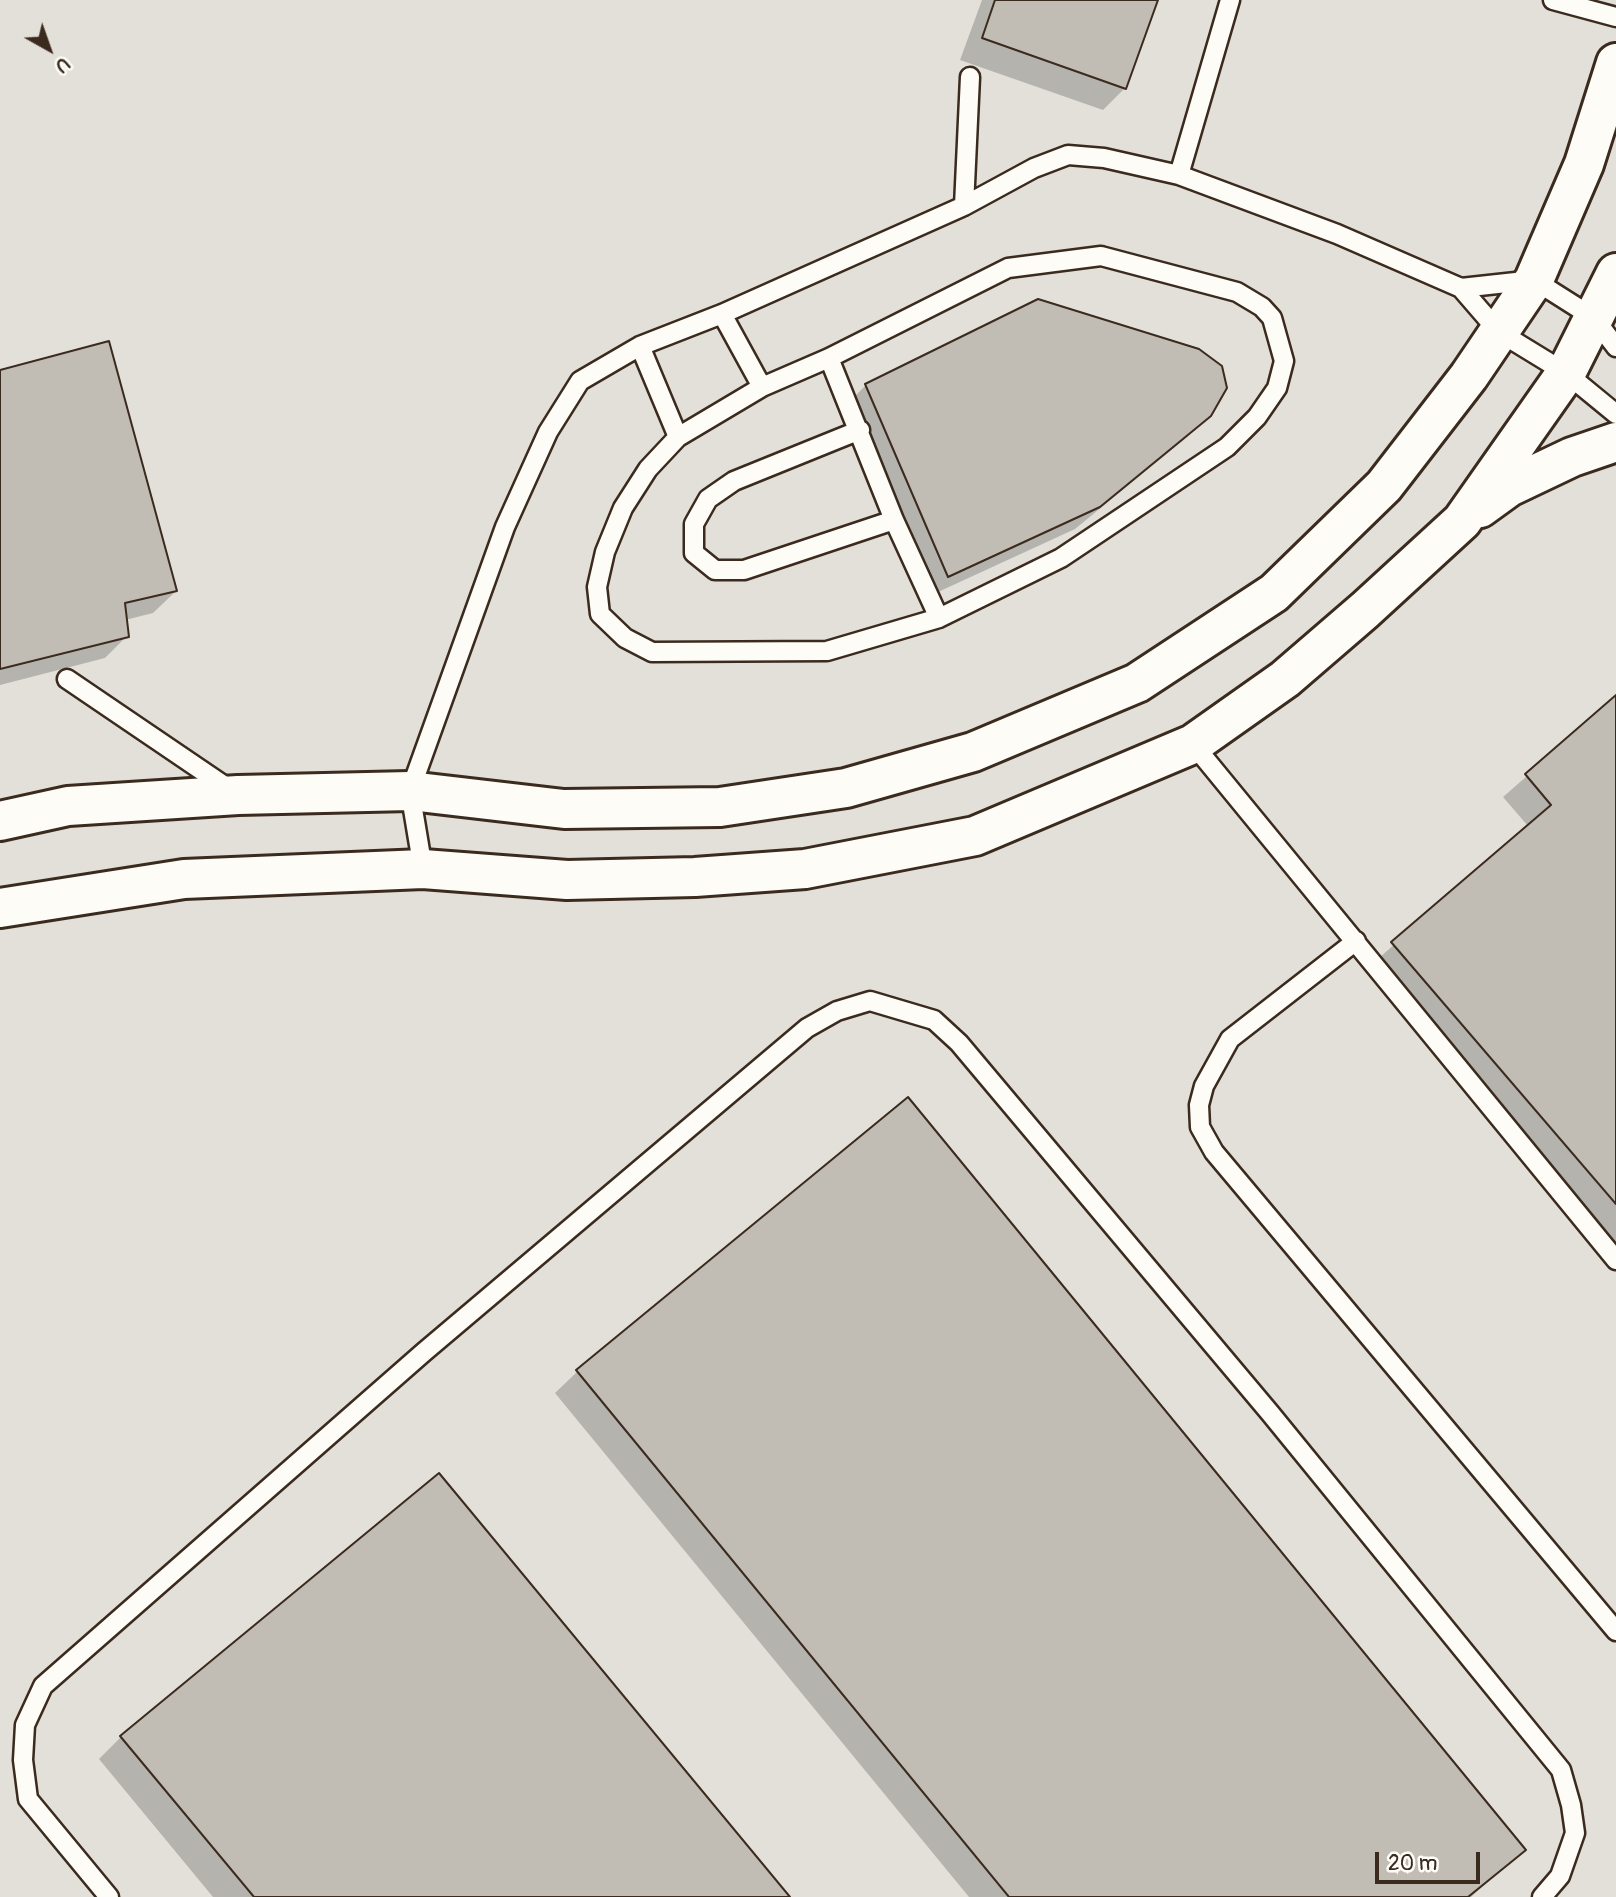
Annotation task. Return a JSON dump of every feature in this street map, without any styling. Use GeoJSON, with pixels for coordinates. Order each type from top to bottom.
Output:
{"type":"FeatureCollection","features":[{"type":"Feature","properties":{"kind":"street"},"geometry":{"type":"LineString","coordinates":[[0,821],[68,806],[238,795],[410,792],[564,808],[732,806],[846,788],[973,752],[1137,683],[1274,593],[1384,486],[1469,376],[1534,280],[1584,164],[1616,63]]}},
{"type":"Feature","properties":{"kind":"street"},"geometry":{"type":"LineString","coordinates":[[1462,521],[1566,373],[1605,332],[1616,273]]}},
{"type":"Feature","properties":{"kind":"street"},"geometry":{"type":"LineString","coordinates":[[0,908],[184,879],[423,869],[567,880],[695,877],[806,869],[975,836],[1193,744],[1285,679],[1462,521],[1509,487],[1572,457],[1616,442]]}},
{"type":"Feature","properties":{"kind":"lane"},"geometry":{"type":"LineString","coordinates":[[1179,175],[1230,0]]}},
{"type":"Feature","properties":{"kind":"lane"},"geometry":{"type":"LineString","coordinates":[[1553,0],[1616,17]]}},
{"type":"Feature","properties":{"kind":"lane"},"geometry":{"type":"LineString","coordinates":[[964,206],[970,77]]}},
{"type":"Feature","properties":{"kind":"lane"},"geometry":{"type":"LineString","coordinates":[[423,869],[410,792],[505,527],[548,432],[580,381],[639,346],[722,314],[964,206],[1034,168],[1068,155],[1104,158],[1179,175],[1337,234],[1461,288],[1499,332],[1566,373],[1616,414]]}},
{"type":"Feature","properties":{"kind":"lane"},"geometry":{"type":"LineString","coordinates":[[1101,256],[1237,292],[1262,307],[1272,318],[1284,360],[1278,388],[1257,418],[1227,447],[1060,558],[939,618],[827,651],[652,652],[625,638],[600,614],[597,587],[605,552],[623,508],[648,469],[678,437],[762,387],[829,358],[1008,268],[1101,256]]}},
{"type":"Feature","properties":{"kind":"lane"},"geometry":{"type":"LineString","coordinates":[[1461,288],[1534,280],[1605,332]]}},
{"type":"Feature","properties":{"kind":"lane"},"geometry":{"type":"LineString","coordinates":[[722,314],[762,387]]}},
{"type":"Feature","properties":{"kind":"lane"},"geometry":{"type":"LineString","coordinates":[[639,346],[678,437]]}},
{"type":"Feature","properties":{"kind":"lane"},"geometry":{"type":"LineString","coordinates":[[829,358],[894,520],[939,618]]}},
{"type":"Feature","properties":{"kind":"lane"},"geometry":{"type":"LineString","coordinates":[[860,430],[734,481],[708,499],[694,524],[694,553],[715,570],[744,570],[894,520]]}},
{"type":"Feature","properties":{"kind":"lane"},"geometry":{"type":"LineString","coordinates":[[66,679],[238,795]]}},
{"type":"Feature","properties":{"kind":"lane"},"geometry":{"type":"LineString","coordinates":[[1193,744],[1616,1260]]}},
{"type":"Feature","properties":{"kind":"lane"},"geometry":{"type":"LineString","coordinates":[[1356,941],[1230,1039],[1203,1086],[1199,1105],[1200,1127],[1214,1152],[1616,1631]]}},
{"type":"Feature","properties":{"kind":"lane"},"geometry":{"type":"LineString","coordinates":[[109,1897],[28,1799],[23,1760],[25,1725],[43,1686],[424,1352],[807,1028],[837,1011],[870,1002],[934,1020],[959,1042],[1270,1413],[1561,1770],[1575,1833],[1560,1876],[1542,1897]]}},
{"type":"Feature","properties":{"kind":"shaded area"},"geometry":{"type":"Polygon","coordinates":[[[0,0],[1616,0],[1616,1897],[0,1897],[0,0]]]}},
{"type":"Feature","properties":{"kind":"building"},"geometry":{"type":"Polygon","coordinates":[[[995,0],[1158,0],[1126,89],[982,38],[995,0]]]}},
{"type":"Feature","properties":{"kind":"building"},"geometry":{"type":"Polygon","coordinates":[[[1038,299],[1199,349],[1222,366],[1227,388],[1211,416],[1100,507],[948,577],[865,384],[1038,299]]]}},
{"type":"Feature","properties":{"kind":"building"},"geometry":{"type":"Polygon","coordinates":[[[109,341],[177,591],[125,603],[129,637],[0,669],[0,370],[109,341]]]}},
{"type":"Feature","properties":{"kind":"building"},"geometry":{"type":"Polygon","coordinates":[[[1616,695],[1616,1204],[1391,942],[1551,805],[1525,774],[1616,695]]]}},
{"type":"Feature","properties":{"kind":"building"},"geometry":{"type":"Polygon","coordinates":[[[908,1097],[1526,1850],[1468,1897],[1009,1897],[576,1370],[908,1097]]]}},
{"type":"Feature","properties":{"kind":"building"},"geometry":{"type":"Polygon","coordinates":[[[439,1473],[790,1897],[254,1897],[120,1736],[439,1473]]]}}]}
